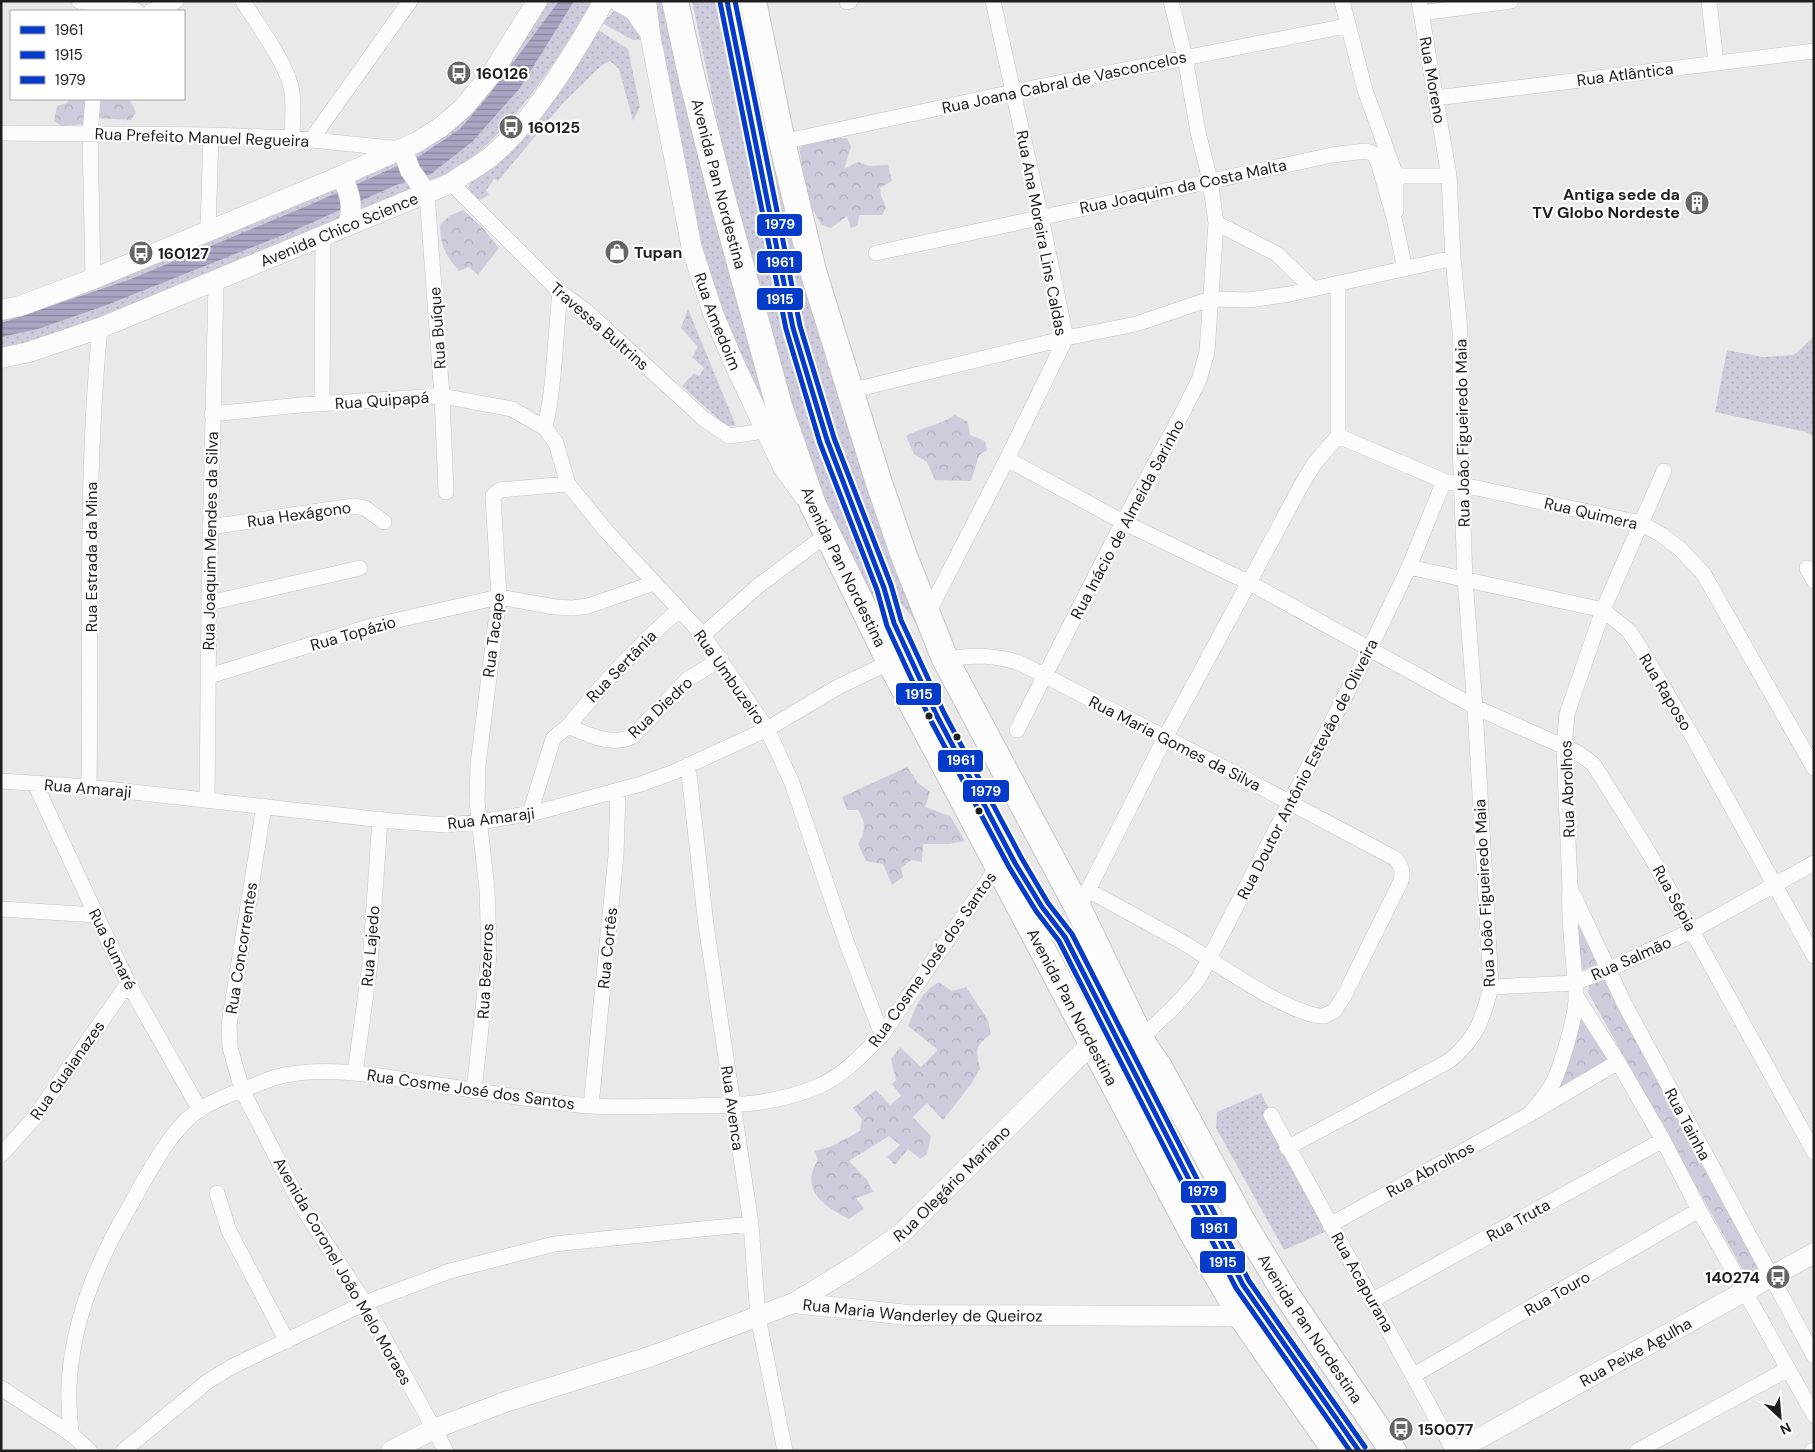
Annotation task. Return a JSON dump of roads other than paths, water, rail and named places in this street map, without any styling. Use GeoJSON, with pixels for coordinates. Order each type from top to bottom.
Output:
{"type":"FeatureCollection","features":[{"type":"Feature","properties":{"kind":"highway","name":"Avenida Pan Nordestina"},"geometry":{"type":"LineString","coordinates":[[675,1],[692,79],[779,406],[813,505],[826,535],[890,662],[1192,1232],[1241,1316],[1331,1449]]}},
{"type":"Feature","properties":{"kind":"highway","name":"Avenida Pan Nordestina"},"geometry":{"type":"LineString","coordinates":[[753,1],[782,142],[813,271],[878,480],[945,659],[1083,899],[1175,1119],[1233,1232],[1261,1282],[1376,1451]]}},
{"type":"Feature","properties":{"kind":"highway","name":"Avenida Pan Nordestina"},"geometry":{"type":"LineString","coordinates":[[1143,1042],[1159,1067],[1243,1223],[1282,1286],[1393,1451]]}},
{"type":"Feature","properties":{"kind":"main road","name":"Avenida Chico Science"},"geometry":{"type":"LineString","coordinates":[[1,358],[29,352],[100,328],[216,282],[323,235],[348,201],[402,150],[441,127],[463,108],[493,72],[537,1]]}},
{"type":"Feature","properties":{"kind":"main road","name":"Rua Amedoim"},"geometry":{"type":"LineString","coordinates":[[646,1],[650,34],[692,249],[714,313],[765,431],[783,468],[813,505]]}},
{"type":"Feature","properties":{"kind":"main road","name":"Avenida Chico Science"},"geometry":{"type":"LineString","coordinates":[[1,310],[20,306],[93,279],[208,230],[348,201],[418,182],[451,183],[494,155],[513,136],[537,106],[610,3]]}},
{"type":"Feature","properties":{"kind":"main road"},"geometry":{"type":"LineString","coordinates":[[610,3],[639,14],[650,34]]}},
{"type":"Feature","properties":{"kind":"main road"},"geometry":{"type":"LineString","coordinates":[[402,150],[418,182]]}},
{"type":"Feature","properties":{"kind":"main road","name":"Rua Olegário Mariano"},"geometry":{"type":"LineString","coordinates":[[794,1303],[862,1262],[902,1233],[1092,1043]]}},
{"type":"Feature","properties":{"kind":"main road","name":"Rua Peixe Agulha"},"geometry":{"type":"LineString","coordinates":[[1455,1451],[1814,1253]]}},
{"type":"Feature","properties":{"kind":"main road","name":"Rua Maria Wanderley de Queiroz"},"geometry":{"type":"LineString","coordinates":[[390,1451],[434,1429],[505,1402],[649,1357],[794,1303],[908,1314],[1241,1316]]}},
{"type":"Feature","properties":{"kind":"street"},"geometry":{"type":"LineString","coordinates":[[79,1],[131,10]]}},
{"type":"Feature","properties":{"kind":"street"},"geometry":{"type":"LineString","coordinates":[[154,10],[176,1]]}},
{"type":"Feature","properties":{"kind":"street"},"geometry":{"type":"LineString","coordinates":[[243,1],[283,68],[290,86],[292,97],[292,138]]}},
{"type":"Feature","properties":{"kind":"street"},"geometry":{"type":"LineString","coordinates":[[310,140],[410,1]]}},
{"type":"Feature","properties":{"kind":"street","name":"Rua Ana Moreira Lins Caldas"},"geometry":{"type":"LineString","coordinates":[[927,615],[1007,459],[1066,338],[993,1]]}},
{"type":"Feature","properties":{"kind":"street","name":"Rua Inácio de Almeida Sarinho"},"geometry":{"type":"LineString","coordinates":[[1017,730],[1123,522],[1178,423],[1198,380],[1206,352],[1216,223],[1210,180],[1198,132],[1185,57],[1171,1]]}},
{"type":"Feature","properties":{"kind":"street"},"geometry":{"type":"LineString","coordinates":[[1342,1],[1346,26],[1365,90],[1396,176],[1398,197],[1394,218]]}},
{"type":"Feature","properties":{"kind":"street"},"geometry":{"type":"LineString","coordinates":[[1420,7],[1511,1]]}},
{"type":"Feature","properties":{"kind":"street"},"geometry":{"type":"LineString","coordinates":[[1709,1],[1716,63]]}},
{"type":"Feature","properties":{"kind":"street","name":"Rua Moreno"},"geometry":{"type":"LineString","coordinates":[[1420,7],[1447,158]]}},
{"type":"Feature","properties":{"kind":"street","name":"Rua Joana Cabral de Vasconcelos"},"geometry":{"type":"LineString","coordinates":[[782,142],[1013,92],[1346,26]]}},
{"type":"Feature","properties":{"kind":"street","name":"Rua Atlântica"},"geometry":{"type":"LineString","coordinates":[[1436,98],[1814,51]]}},
{"type":"Feature","properties":{"kind":"street"},"geometry":{"type":"LineString","coordinates":[[93,279],[90,133],[94,100]]}},
{"type":"Feature","properties":{"kind":"street","name":"Rua Prefeito Manuel Regueira"},"geometry":{"type":"LineString","coordinates":[[1,133],[211,135],[292,138],[402,150]]}},
{"type":"Feature","properties":{"kind":"street"},"geometry":{"type":"LineString","coordinates":[[208,230],[211,135]]}},
{"type":"Feature","properties":{"kind":"street","name":"Rua Joaquim da Costa Malta"},"geometry":{"type":"LineString","coordinates":[[876,253],[1332,154],[1372,152],[1378,162],[1394,218],[1405,269]]}},
{"type":"Feature","properties":{"kind":"street","name":"Rua João Figueiredo Maia"},"geometry":{"type":"LineString","coordinates":[[1287,1148],[1381,1096],[1433,1070],[1463,1050],[1481,1024],[1491,987],[1475,707],[1465,579],[1464,485],[1460,443],[1460,331],[1453,258],[1447,158]]}},
{"type":"Feature","properties":{"kind":"street"},"geometry":{"type":"LineString","coordinates":[[1396,176],[1449,176]]}},
{"type":"Feature","properties":{"kind":"street","name":"Rua Buíque"},"geometry":{"type":"LineString","coordinates":[[418,182],[442,396],[446,492]]}},
{"type":"Feature","properties":{"kind":"street","name":"Travessa Bultrins"},"geometry":{"type":"LineString","coordinates":[[451,183],[560,292],[586,311],[704,419],[729,436],[765,431]]}},
{"type":"Feature","properties":{"kind":"street"},"geometry":{"type":"LineString","coordinates":[[1216,223],[1277,254],[1313,289]]}},
{"type":"Feature","properties":{"kind":"street"},"geometry":{"type":"LineString","coordinates":[[322,404],[323,235]]}},
{"type":"Feature","properties":{"kind":"street"},"geometry":{"type":"LineString","coordinates":[[850,391],[1066,338],[1136,324],[1210,299],[1249,300],[1313,289],[1453,258]]}},
{"type":"Feature","properties":{"kind":"street","name":"Rua Joaquim Mendes da Silva"},"geometry":{"type":"LineString","coordinates":[[207,800],[208,603],[216,282]]}},
{"type":"Feature","properties":{"kind":"street"},"geometry":{"type":"LineString","coordinates":[[1208,959],[1083,899],[1165,738],[1302,484],[1314,464],[1338,436],[1338,283]]}},
{"type":"Feature","properties":{"kind":"street"},"geometry":{"type":"LineString","coordinates":[[545,428],[554,381],[556,326],[560,292]]}},
{"type":"Feature","properties":{"kind":"street","name":"Rua Estrada da Mina"},"geometry":{"type":"LineString","coordinates":[[89,787],[90,522],[93,396],[100,328]]}},
{"type":"Feature","properties":{"kind":"street","name":"Rua Quipapá"},"geometry":{"type":"LineString","coordinates":[[212,414],[442,396],[512,409],[545,428]]}},
{"type":"Feature","properties":{"kind":"street","name":"Rua Umbuzeiro"},"geometry":{"type":"LineString","coordinates":[[545,428],[556,442],[568,484],[607,532],[703,635],[767,729],[792,782],[847,944],[882,1035]]}},
{"type":"Feature","properties":{"kind":"street","name":"Rua Quimera"},"geometry":{"type":"LineString","coordinates":[[1338,436],[1444,481],[1640,523],[1662,535],[1680,549],[1702,573],[1814,768]]}},
{"type":"Feature","properties":{"kind":"street"},"geometry":{"type":"LineString","coordinates":[[1007,459],[1123,522],[1250,583],[1475,707]]}},
{"type":"Feature","properties":{"kind":"street","name":"Rua Abrolhos"},"geometry":{"type":"LineString","coordinates":[[1530,1114],[1555,1076],[1569,1036],[1575,990],[1569,908],[1570,887],[1564,747],[1570,700],[1604,610],[1664,471]]}},
{"type":"Feature","properties":{"kind":"street","name":"Rua Doutor Antônio Estevão de Oliveira"},"geometry":{"type":"LineString","coordinates":[[1143,1042],[1192,988],[1208,959],[1370,648],[1409,567],[1444,481]]}},
{"type":"Feature","properties":{"kind":"street","name":"Rua Tacape"},"geometry":{"type":"LineString","coordinates":[[480,822],[478,765],[499,598],[493,496],[500,490],[568,484]]}},
{"type":"Feature","properties":{"kind":"street","name":"Rua Hexágono"},"geometry":{"type":"LineString","coordinates":[[210,527],[354,506],[366,508],[384,522]]}},
{"type":"Feature","properties":{"kind":"street"},"geometry":{"type":"LineString","coordinates":[[703,635],[758,586],[826,535]]}},
{"type":"Feature","properties":{"kind":"street","name":"Rua Raposo"},"geometry":{"type":"LineString","coordinates":[[1409,567],[1604,610],[1629,631],[1695,741],[1814,956]]}},
{"type":"Feature","properties":{"kind":"street"},"geometry":{"type":"LineString","coordinates":[[208,603],[360,568]]}},
{"type":"Feature","properties":{"kind":"street"},"geometry":{"type":"LineString","coordinates":[[499,598],[573,608],[588,606],[654,583]]}},
{"type":"Feature","properties":{"kind":"street","name":"Rua Topázio"},"geometry":{"type":"LineString","coordinates":[[209,676],[372,626],[499,598]]}},
{"type":"Feature","properties":{"kind":"street","name":"Rua Sertânia"},"geometry":{"type":"LineString","coordinates":[[530,813],[553,739],[568,726],[592,695],[622,662],[679,610]]}},
{"type":"Feature","properties":{"kind":"street","name":"Rua Maria Gomes da Silva"},"geometry":{"type":"LineString","coordinates":[[945,659],[974,655],[999,657],[1016,661],[1396,859],[1402,869],[1401,881],[1343,998],[1334,1011],[1324,1016],[1299,1010],[1208,959]]}},
{"type":"Feature","properties":{"kind":"street","name":"Rua Diedro"},"geometry":{"type":"LineString","coordinates":[[568,726],[613,742],[624,740],[633,736],[688,679],[721,659]]}},
{"type":"Feature","properties":{"kind":"street","name":"Rua Amaraji"},"geometry":{"type":"LineString","coordinates":[[1,781],[89,787],[446,825],[480,822],[530,813],[641,784],[767,729],[838,687],[890,662]]}},
{"type":"Feature","properties":{"kind":"street","name":"Rua Sépia"},"geometry":{"type":"LineString","coordinates":[[1475,707],[1585,757],[1602,776],[1649,853],[1808,1129],[1814,1152]]}},
{"type":"Feature","properties":{"kind":"street","name":"Rua Avenca"},"geometry":{"type":"LineString","coordinates":[[688,764],[706,925],[751,1224],[758,1317],[785,1451]]}},
{"type":"Feature","properties":{"kind":"street","name":"Rua Sumaré"},"geometry":{"type":"LineString","coordinates":[[35,784],[128,982],[200,1110]]}},
{"type":"Feature","properties":{"kind":"street","name":"Rua Cortês"},"geometry":{"type":"LineString","coordinates":[[591,1106],[616,855],[618,791]]}},
{"type":"Feature","properties":{"kind":"street","name":"Rua Concorrentes"},"geometry":{"type":"LineString","coordinates":[[242,1090],[230,1047],[229,1025],[264,806]]}},
{"type":"Feature","properties":{"kind":"street","name":"Rua Lajedo"},"geometry":{"type":"LineString","coordinates":[[355,1073],[370,964],[380,819]]}},
{"type":"Feature","properties":{"kind":"street","name":"Rua Bezerros"},"geometry":{"type":"LineString","coordinates":[[474,1090],[489,954],[480,822]]}},
{"type":"Feature","properties":{"kind":"street","name":"Rua Salmão"},"geometry":{"type":"LineString","coordinates":[[1491,987],[1575,990],[1610,969],[1693,930],[1814,863]]}},
{"type":"Feature","properties":{"kind":"street","name":"Rua Cosme José dos Santos"},"geometry":{"type":"LineString","coordinates":[[71,1434],[70,1368],[82,1309],[91,1280],[114,1234],[150,1171],[168,1145],[200,1110],[242,1090],[284,1075],[355,1073],[591,1106],[734,1106],[761,1104],[821,1085],[858,1059],[882,1035],[998,866]]}},
{"type":"Feature","properties":{"kind":"street","name":"Rua Tainha"},"geometry":{"type":"LineString","coordinates":[[1570,887],[1610,969],[1624,1003],[1813,1355]]}},
{"type":"Feature","properties":{"kind":"street"},"geometry":{"type":"LineString","coordinates":[[1,909],[97,915]]}},
{"type":"Feature","properties":{"kind":"street","name":"Rua Guaianazes"},"geometry":{"type":"LineString","coordinates":[[1,1155],[35,1117],[128,982]]}},
{"type":"Feature","properties":{"kind":"street","name":"Rua Tainha"},"geometry":{"type":"LineString","coordinates":[[1575,990],[1664,1140],[1699,1210],[1814,1415]]}},
{"type":"Feature","properties":{"kind":"street","name":"Rua Abrolhos"},"geometry":{"type":"LineString","coordinates":[[1330,1225],[1530,1114],[1618,1062]]}},
{"type":"Feature","properties":{"kind":"street","name":"Avenida Coronel João Melo Moraes"},"geometry":{"type":"LineString","coordinates":[[242,1090],[302,1207],[365,1304],[446,1451]]}},
{"type":"Feature","properties":{"kind":"street","name":"Rua Acapurana"},"geometry":{"type":"LineString","coordinates":[[1271,1115],[1287,1148],[1455,1451]]}},
{"type":"Feature","properties":{"kind":"street","name":"Rua Truta"},"geometry":{"type":"LineString","coordinates":[[1372,1300],[1664,1140]]}},
{"type":"Feature","properties":{"kind":"street"},"geometry":{"type":"LineString","coordinates":[[217,1193],[229,1231],[287,1340]]}},
{"type":"Feature","properties":{"kind":"street","name":"Rua Touro"},"geometry":{"type":"LineString","coordinates":[[1414,1375],[1699,1210]]}},
{"type":"Feature","properties":{"kind":"street"},"geometry":{"type":"LineString","coordinates":[[124,1451],[208,1382],[231,1367],[365,1304],[450,1271],[554,1244],[751,1224]]}},
{"type":"Feature","properties":{"kind":"street"},"geometry":{"type":"LineString","coordinates":[[1637,1451],[1788,1369]]}},
{"type":"Feature","properties":{"kind":"street"},"geometry":{"type":"LineString","coordinates":[[1,1388],[71,1434],[90,1451]]}},
{"type":"Feature","properties":{"kind":"place","name":"160126"},"geometry":{"type":"Point","coordinates":[459,73]}},
{"type":"Feature","properties":{"kind":"place","name":"160125"},"geometry":{"type":"Point","coordinates":[511,127]}},
{"type":"Feature","properties":{"kind":"place","name":"Antiga sede da TV Globo Nordeste"},"geometry":{"type":"Point","coordinates":[1697,203]}},
{"type":"Feature","properties":{"kind":"place","name":"Tupan"},"geometry":{"type":"Point","coordinates":[617,252]}},
{"type":"Feature","properties":{"kind":"place","name":"160127"},"geometry":{"type":"Point","coordinates":[141,253]}},
{"type":"Feature","properties":{"kind":"place","name":"140274"},"geometry":{"type":"Point","coordinates":[1778,1277]}},
{"type":"Feature","properties":{"kind":"place","name":"150077"},"geometry":{"type":"Point","coordinates":[1401,1429]}}]}
